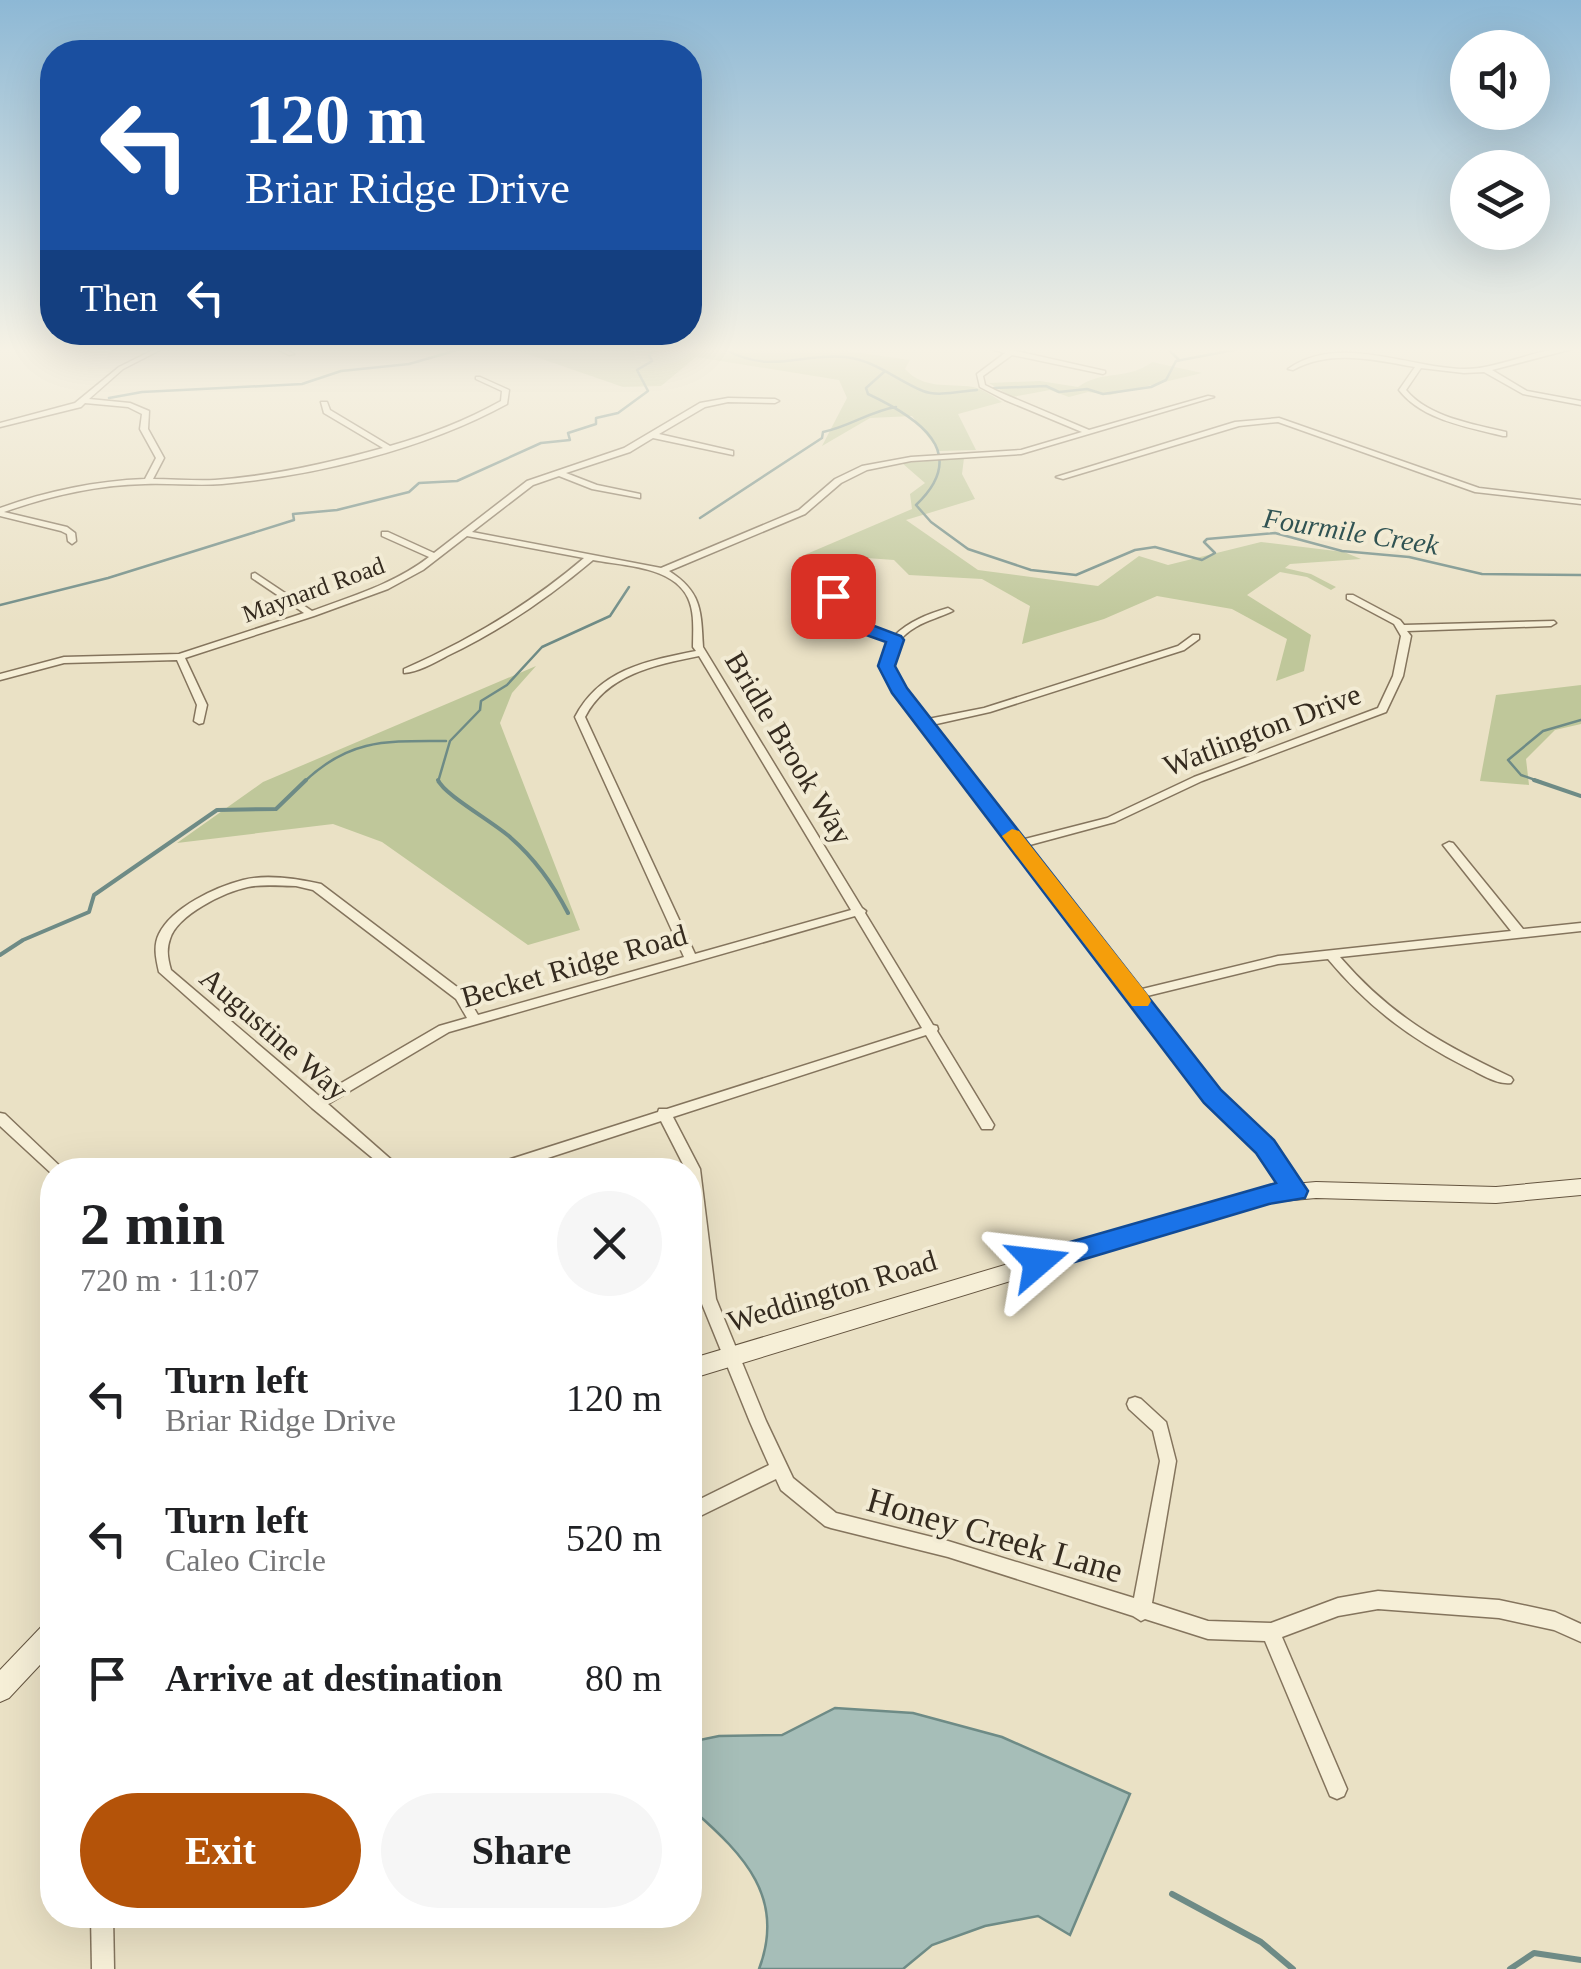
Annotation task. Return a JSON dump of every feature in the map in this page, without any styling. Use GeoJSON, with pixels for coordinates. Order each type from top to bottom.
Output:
{"type":"FeatureCollection","features":[{"type":"Feature","properties":{"kind":"main road","name":"Weddington Road"},"geometry":{"type":"LineString","coordinates":[[702,1365],[1269,1194],[1295,1191],[1496,1196],[1581,1188]]}},
{"type":"Feature","properties":{"kind":"main road"},"geometry":{"type":"LineString","coordinates":[[0,1688],[40,1646]]}},
{"type":"Feature","properties":{"kind":"street"},"geometry":{"type":"LineString","coordinates":[[148,481],[160,458],[151,441]]}},
{"type":"Feature","properties":{"kind":"street"},"geometry":{"type":"LineString","coordinates":[[377,441],[386,446]]}},
{"type":"Feature","properties":{"kind":"street"},"geometry":{"type":"LineString","coordinates":[[0,513],[95,486],[148,481],[228,482],[320,466],[402,441]]}},
{"type":"Feature","properties":{"kind":"street","name":"Maynard Road"},"geometry":{"type":"LineString","coordinates":[[0,678],[64,660],[180,657],[385,587],[436,556],[530,483],[614,455],[641,441]]}},
{"type":"Feature","properties":{"kind":"street"},"geometry":{"type":"LineString","coordinates":[[678,441],[730,453]]}},
{"type":"Feature","properties":{"kind":"street"},"geometry":{"type":"LineString","coordinates":[[467,533],[662,571],[802,512],[856,472],[925,458],[1021,452],[1058,441]]}},
{"type":"Feature","properties":{"kind":"street"},"geometry":{"type":"LineString","coordinates":[[1060,477],[1181,441]]}},
{"type":"Feature","properties":{"kind":"street"},"geometry":{"type":"LineString","coordinates":[[1340,441],[1478,490],[1581,502]]}},
{"type":"Feature","properties":{"kind":"street"},"geometry":{"type":"LineString","coordinates":[[558,472],[594,487],[637,496]]}},
{"type":"Feature","properties":{"kind":"street"},"geometry":{"type":"LineString","coordinates":[[0,513],[64,528],[71,533],[72,541]]}},
{"type":"Feature","properties":{"kind":"street"},"geometry":{"type":"LineString","coordinates":[[385,534],[436,556]]}},
{"type":"Feature","properties":{"kind":"street"},"geometry":{"type":"LineString","coordinates":[[406,671],[466,645],[542,600],[591,556]]}},
{"type":"Feature","properties":{"kind":"street","name":"Bridle Brook Way"},"geometry":{"type":"LineString","coordinates":[[662,571],[688,589],[694,600],[702,653],[987,1125]]}},
{"type":"Feature","properties":{"kind":"street"},"geometry":{"type":"LineString","coordinates":[[255,576],[311,614]]}},
{"type":"Feature","properties":{"kind":"street"},"geometry":{"type":"LineString","coordinates":[[834,586],[834,603],[849,620],[895,640]]}},
{"type":"Feature","properties":{"kind":"street"},"geometry":{"type":"LineString","coordinates":[[1350,597],[1402,628],[1551,623]]}},
{"type":"Feature","properties":{"kind":"street"},"geometry":{"type":"LineString","coordinates":[[948,611],[922,619],[895,640],[888,651],[888,674],[1212,1097],[1265,1146],[1295,1191]]}},
{"type":"Feature","properties":{"kind":"street","name":"Watlington Drive"},"geometry":{"type":"LineString","coordinates":[[1019,844],[1111,820],[1198,779],[1382,710],[1390,698],[1407,643],[1402,628]]}},
{"type":"Feature","properties":{"kind":"street"},"geometry":{"type":"LineString","coordinates":[[925,724],[986,710],[1162,654],[1188,645],[1196,637]]}},
{"type":"Feature","properties":{"kind":"street"},"geometry":{"type":"LineString","coordinates":[[691,958],[580,717],[584,704],[604,685],[652,664],[702,653]]}},
{"type":"Feature","properties":{"kind":"street"},"geometry":{"type":"LineString","coordinates":[[180,657],[202,705],[199,721]]}},
{"type":"Feature","properties":{"kind":"street"},"geometry":{"type":"LineString","coordinates":[[1449,845],[1519,932]]}},
{"type":"Feature","properties":{"kind":"street","name":"Augustine Way"},"geometry":{"type":"LineString","coordinates":[[382,1158],[165,972],[161,954],[164,936],[175,920],[200,902],[247,883],[296,882],[318,887],[462,996],[474,1020]]}},
{"type":"Feature","properties":{"kind":"street","name":"Becket Ridge Road"},"geometry":{"type":"LineString","coordinates":[[317,1104],[422,1041],[474,1020],[860,912]]}},
{"type":"Feature","properties":{"kind":"street"},"geometry":{"type":"LineString","coordinates":[[1135,994],[1257,964],[1581,926]]}},
{"type":"Feature","properties":{"kind":"street"},"geometry":{"type":"LineString","coordinates":[[1330,953],[1365,996],[1401,1026],[1506,1080]]}},
{"type":"Feature","properties":{"kind":"street"},"geometry":{"type":"LineString","coordinates":[[530,1158],[932,1029]]}},
{"type":"Feature","properties":{"kind":"street","name":"Honey Creek Lane"},"geometry":{"type":"LineString","coordinates":[[664,1113],[687,1158]]}},
{"type":"Feature","properties":{"kind":"street"},"geometry":{"type":"LineString","coordinates":[[0,1118],[44,1158]]}},
{"type":"Feature","properties":{"kind":"street","name":"Honey Creek Lane"},"geometry":{"type":"LineString","coordinates":[[702,1247],[708,1299],[778,1469],[804,1500],[831,1520],[948,1549],[1208,1630],[1270,1632],[1338,1607],[1378,1600],[1499,1609],[1555,1621],[1581,1632]]}},
{"type":"Feature","properties":{"kind":"street"},"geometry":{"type":"LineString","coordinates":[[1135,1404],[1160,1427],[1168,1461],[1141,1612]]}},
{"type":"Feature","properties":{"kind":"street"},"geometry":{"type":"LineString","coordinates":[[702,1508],[778,1469]]}},
{"type":"Feature","properties":{"kind":"street"},"geometry":{"type":"LineString","coordinates":[[1270,1632],[1337,1789]]}},
{"type":"Feature","properties":{"kind":"street"},"geometry":{"type":"LineString","coordinates":[[102,1928],[103,1969]]}},
{"type":"Feature","properties":{"kind":"green space"},"geometry":{"type":"Polygon","coordinates":[[[931,441],[971,441],[976,450],[939,451],[931,441]]]}},
{"type":"Feature","properties":{"kind":"green space"},"geometry":{"type":"Polygon","coordinates":[[[964,458],[962,474],[975,499],[906,520],[978,570],[1098,586],[1139,556],[1168,565],[1261,542],[1344,552],[1361,559],[1290,564],[1285,568],[1311,574],[1336,587],[1331,590],[1307,577],[1280,572],[1247,595],[1311,635],[1304,671],[1276,681],[1287,639],[1232,609],[1157,596],[1104,619],[1022,644],[1030,606],[982,579],[909,575],[894,560],[826,555],[830,579],[824,580],[802,556],[912,509],[910,494],[925,483],[902,463],[964,458]]]}},
{"type":"Feature","properties":{"kind":"green space"},"geometry":{"type":"Polygon","coordinates":[[[536,666],[512,693],[500,723],[580,930],[528,945],[382,842],[333,824],[177,843],[263,782],[536,666]]]}},
{"type":"Feature","properties":{"kind":"green space"},"geometry":{"type":"Polygon","coordinates":[[[1581,685],[1581,724],[1555,730],[1526,759],[1529,785],[1480,781],[1496,695],[1581,685]]]}},
{"type":"Feature","properties":{"kind":"water"},"geometry":{"type":"Polygon","coordinates":[[[835,1708],[913,1713],[1002,1737],[1130,1794],[1070,1935],[1038,1916],[985,1926],[932,1945],[903,1969],[759,1969],[766,1944],[763,1899],[744,1862],[702,1819],[702,1740],[782,1735],[835,1708]]]}},
{"type":"Feature","properties":{"kind":"waterway"},"geometry":{"type":"LineString","coordinates":[[0,605],[108,578],[294,520],[293,514],[337,510],[409,492],[419,483],[457,481],[541,443],[561,441]]}},
{"type":"Feature","properties":{"kind":"waterway"},"geometry":{"type":"LineString","coordinates":[[700,518],[818,441]]}},
{"type":"Feature","properties":{"kind":"waterway","name":"Fourmile Creek"},"geometry":{"type":"LineString","coordinates":[[932,441],[939,469],[932,486],[916,505],[931,522],[968,549],[1031,570],[1076,575],[1135,550],[1155,547],[1202,560],[1215,553],[1204,542],[1207,539],[1275,533],[1342,551],[1409,557],[1482,574],[1581,575]]}},
{"type":"Feature","properties":{"kind":"waterway"},"geometry":{"type":"LineString","coordinates":[[438,781],[450,741],[480,710],[481,701],[507,685],[542,647],[610,616],[629,587]]}},
{"type":"Feature","properties":{"kind":"waterway","name":"Fourmile Creek"},"geometry":{"type":"LineString","coordinates":[[1541,782],[1521,775],[1508,760],[1543,731],[1581,720]]}},
{"type":"Feature","properties":{"kind":"waterway"},"geometry":{"type":"LineString","coordinates":[[304,782],[337,757],[370,745],[446,741]]}},
{"type":"Feature","properties":{"kind":"waterway"},"geometry":{"type":"LineString","coordinates":[[0,955],[23,940],[89,912],[94,895],[217,810],[276,809],[306,780]]}},
{"type":"Feature","properties":{"kind":"waterway","name":"Fourmile Creek"},"geometry":{"type":"LineString","coordinates":[[1534,780],[1581,796]]}},
{"type":"Feature","properties":{"kind":"waterway"},"geometry":{"type":"LineString","coordinates":[[438,781],[520,846],[543,872],[568,913]]}},
{"type":"Feature","properties":{"kind":"waterway"},"geometry":{"type":"LineString","coordinates":[[1172,1894],[1261,1942],[1293,1969]]}},
{"type":"Feature","properties":{"kind":"waterway"},"geometry":{"type":"LineString","coordinates":[[1510,1969],[1534,1953],[1581,1960]]}},
{"type":"Feature","properties":{"kind":"slow traffic"},"geometry":{"type":"LineString","coordinates":[[1012,836],[1140,1001]]}},
{"type":"Feature","properties":{"kind":"route"},"geometry":{"type":"LineString","coordinates":[[833,596],[834,603],[855,625],[895,640],[888,651],[886,666],[898,689],[1212,1097],[1265,1146],[1295,1191],[1269,1194],[1038,1262]]}}]}
